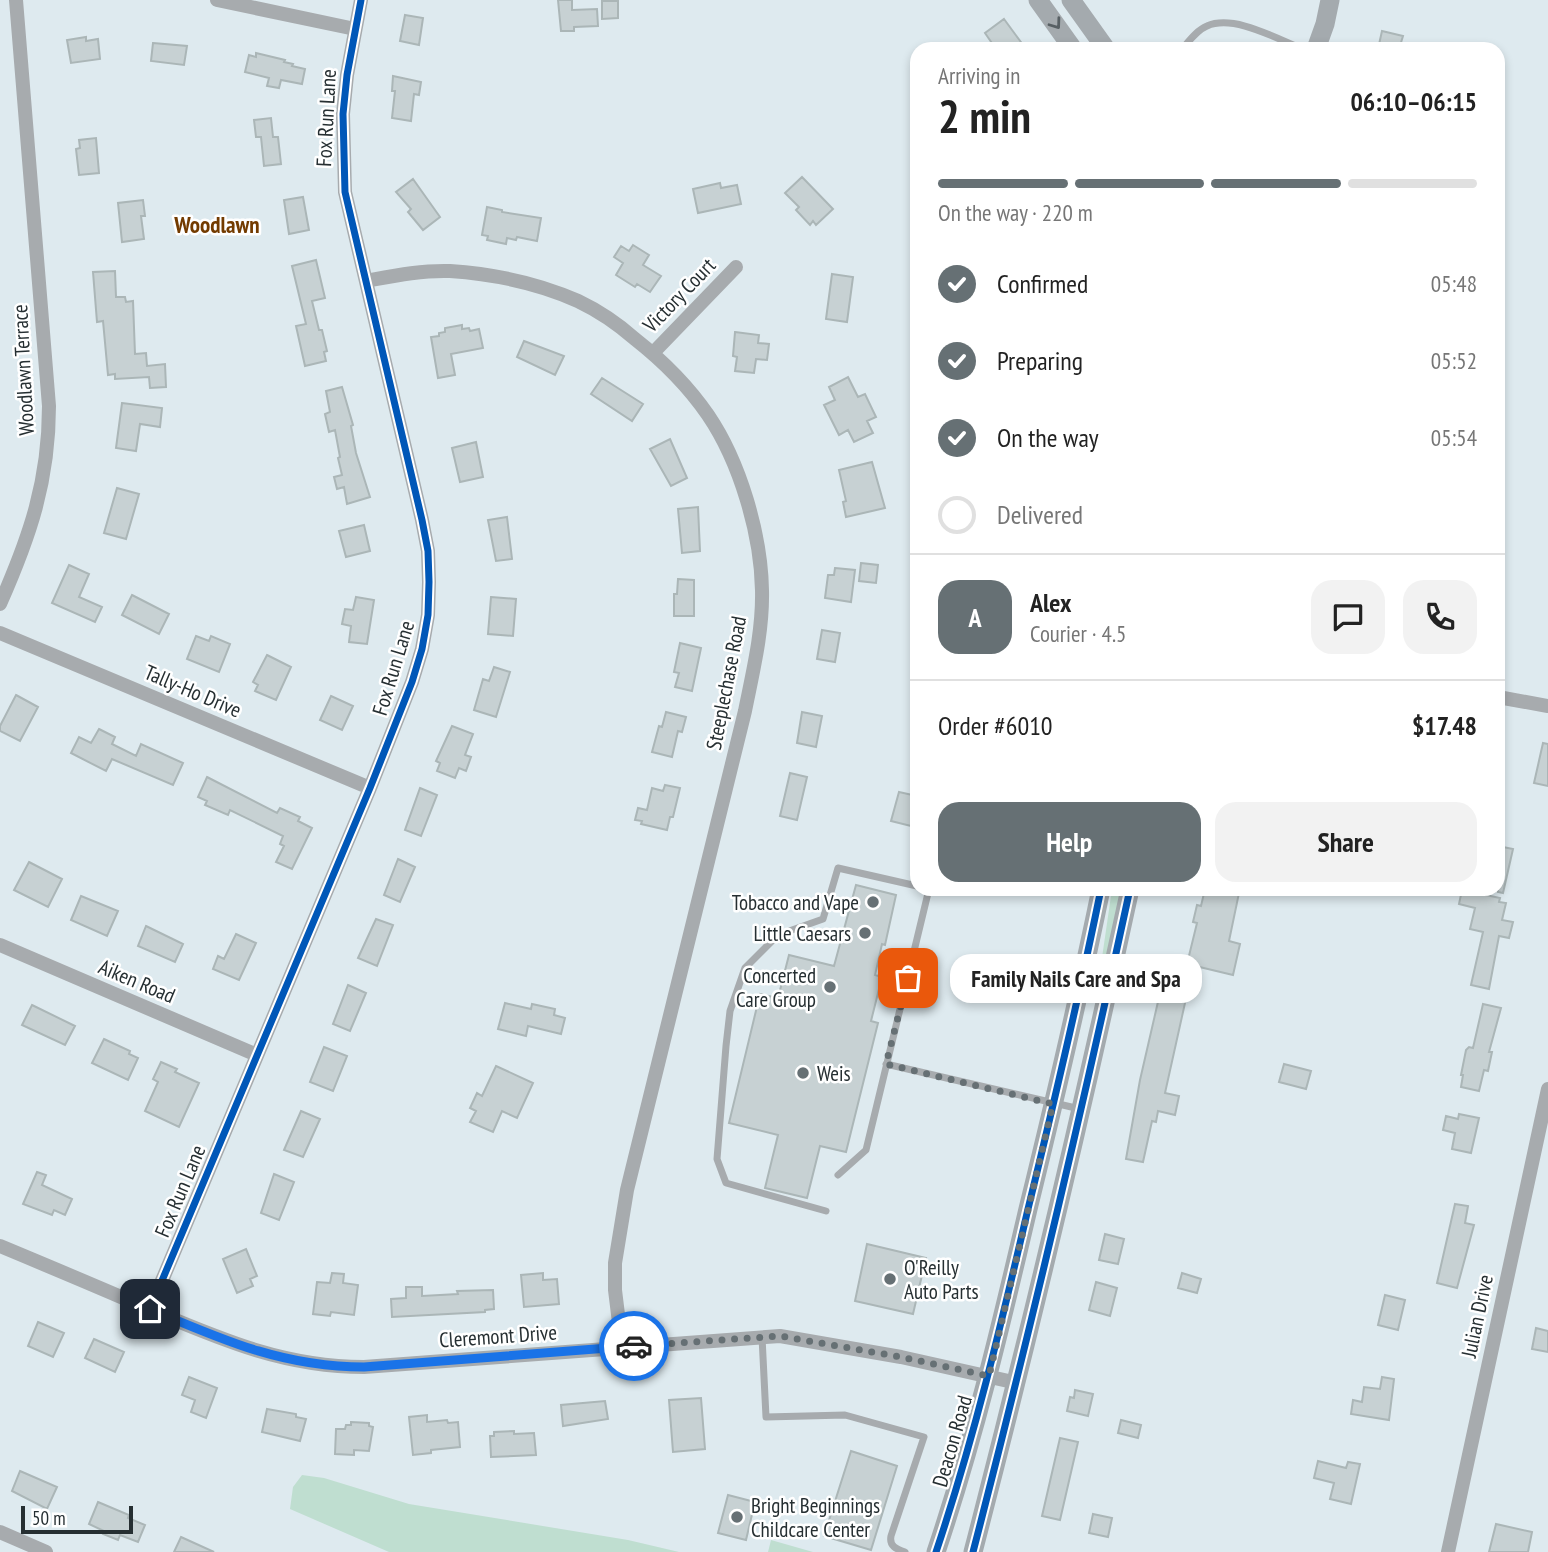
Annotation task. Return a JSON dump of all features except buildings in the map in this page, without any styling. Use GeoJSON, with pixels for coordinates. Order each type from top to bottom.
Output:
{"type":"FeatureCollection","features":[{"type":"Feature","properties":{"kind":"main road"},"geometry":{"type":"LineString","coordinates":[[1038,0],[1068,42]]}},
{"type":"Feature","properties":{"kind":"main road"},"geometry":{"type":"LineString","coordinates":[[1071,0],[1101,42]]}},
{"type":"Feature","properties":{"kind":"main road"},"geometry":{"type":"LineString","coordinates":[[1319,42],[1330,0]]}},
{"type":"Feature","properties":{"kind":"main road","name":"Deacon Road"},"geometry":{"type":"LineString","coordinates":[[936,1552],[989,1376],[1099,896]]}},
{"type":"Feature","properties":{"kind":"main road"},"geometry":{"type":"LineString","coordinates":[[973,1552],[1083,1110],[1129,896]]}},
{"type":"Feature","properties":{"kind":"street","name":"Woodlawn Terrace"},"geometry":{"type":"LineString","coordinates":[[0,604],[38,505],[49,439],[49,405],[16,0]]}},
{"type":"Feature","properties":{"kind":"street"},"geometry":{"type":"LineString","coordinates":[[217,0],[355,29]]}},
{"type":"Feature","properties":{"kind":"street","name":"Fox Run Lane"},"geometry":{"type":"LineString","coordinates":[[150,1309],[370,788],[415,671],[428,615],[428,551],[422,520],[345,192],[343,114],[361,0]]}},
{"type":"Feature","properties":{"kind":"street","name":"Victory Court"},"geometry":{"type":"LineString","coordinates":[[653,352],[736,267]]}},
{"type":"Feature","properties":{"kind":"street","name":"Steeplechase Road"},"geometry":{"type":"LineString","coordinates":[[366,281],[418,272],[447,271],[520,281],[579,302],[609,318],[653,352],[693,394],[710,417],[729,456],[755,529],[762,592],[756,657],[617,1242],[615,1290],[622,1347]]}},
{"type":"Feature","properties":{"kind":"street","name":"Tally-Ho Drive"},"geometry":{"type":"LineString","coordinates":[[0,634],[370,788]]}},
{"type":"Feature","properties":{"kind":"street"},"geometry":{"type":"LineString","coordinates":[[1505,698],[1548,706]]}},
{"type":"Feature","properties":{"kind":"street","name":"Aiken Road"},"geometry":{"type":"LineString","coordinates":[[0,945],[257,1055]]}},
{"type":"Feature","properties":{"kind":"street","name":"Julian Drive"},"geometry":{"type":"LineString","coordinates":[[1447,1552],[1548,1088]]}},
{"type":"Feature","properties":{"kind":"street","name":"Cleremont Drive"},"geometry":{"type":"LineString","coordinates":[[0,1246],[267,1355],[334,1367],[762,1337],[809,1340],[1017,1383]]}},
{"type":"Feature","properties":{"kind":"street"},"geometry":{"type":"LineString","coordinates":[[0,1532],[46,1552]]}},
{"type":"Feature","properties":{"kind":"lane"},"geometry":{"type":"LineString","coordinates":[[1189,42],[1205,27],[1220,22],[1237,23],[1285,42]]}},
{"type":"Feature","properties":{"kind":"lane"},"geometry":{"type":"LineString","coordinates":[[826,1211],[726,1183],[717,1159],[730,1012],[745,968],[778,935],[823,919],[838,868],[910,884]]}},
{"type":"Feature","properties":{"kind":"lane"},"geometry":{"type":"LineString","coordinates":[[838,1175],[866,1150],[927,896]]}},
{"type":"Feature","properties":{"kind":"lane"},"geometry":{"type":"LineString","coordinates":[[886,1064],[1083,1110]]}},
{"type":"Feature","properties":{"kind":"lane"},"geometry":{"type":"LineString","coordinates":[[762,1337],[766,1417],[845,1415],[924,1437],[890,1540],[894,1548],[905,1552]]}},
{"type":"Feature","properties":{"kind":"green space"},"geometry":{"type":"Polygon","coordinates":[[[1111,896],[1121,896],[1100,992],[1097,992],[1111,896]]]}},
{"type":"Feature","properties":{"kind":"green space"},"geometry":{"type":"Polygon","coordinates":[[[302,1475],[324,1478],[409,1504],[628,1540],[679,1552],[389,1552],[290,1509],[293,1487],[302,1475]]]}},
{"type":"Feature","properties":{"kind":"green space"},"geometry":{"type":"Polygon","coordinates":[[[771,1540],[813,1552],[768,1552],[771,1540]]]}},
{"type":"Feature","properties":{"kind":"cycle path"},"geometry":{"type":"LineString","coordinates":[[150,1309],[370,788],[412,682],[428,615],[428,551],[422,520],[345,192],[343,114],[347,75],[361,0]]}},
{"type":"Feature","properties":{"kind":"cycle path"},"geometry":{"type":"LineString","coordinates":[[936,1552],[963,1467],[997,1339],[1099,896]]}},
{"type":"Feature","properties":{"kind":"cycle path"},"geometry":{"type":"LineString","coordinates":[[973,1552],[1055,1221],[1128,896]]}},
{"type":"Feature","properties":{"kind":"way so far"},"geometry":{"type":"LineString","coordinates":[[634,1346],[780,1336],[901,1357],[989,1376],[1053,1104],[886,1064],[908,978]]}},
{"type":"Feature","properties":{"kind":"place","name":"Tobacco and Vape"},"geometry":{"type":"Point","coordinates":[873,902]}},
{"type":"Feature","properties":{"kind":"place","name":"Little Caesars"},"geometry":{"type":"Point","coordinates":[865,933]}},
{"type":"Feature","properties":{"kind":"place","name":"Family Nails Care and Spa"},"geometry":{"type":"Point","coordinates":[908,978]}},
{"type":"Feature","properties":{"kind":"place","name":"Concerted Care Group"},"geometry":{"type":"Point","coordinates":[830,987]}},
{"type":"Feature","properties":{"kind":"place","name":"Weis"},"geometry":{"type":"Point","coordinates":[803,1073]}},
{"type":"Feature","properties":{"kind":"place","name":"O'Reilly Auto Parts"},"geometry":{"type":"Point","coordinates":[890,1279]}},
{"type":"Feature","properties":{"kind":"place","name":"Bright Beginnings Childcare Center"},"geometry":{"type":"Point","coordinates":[737,1517]}},
{"type":"Feature","properties":{"kind":"district","name":"Woodlawn"},"geometry":{"type":"Point","coordinates":[217,224]}},
{"type":"Feature","properties":{"kind":"route"},"geometry":{"type":"LineString","coordinates":[[150,1309],[267,1355],[334,1367],[634,1346]]}}]}
